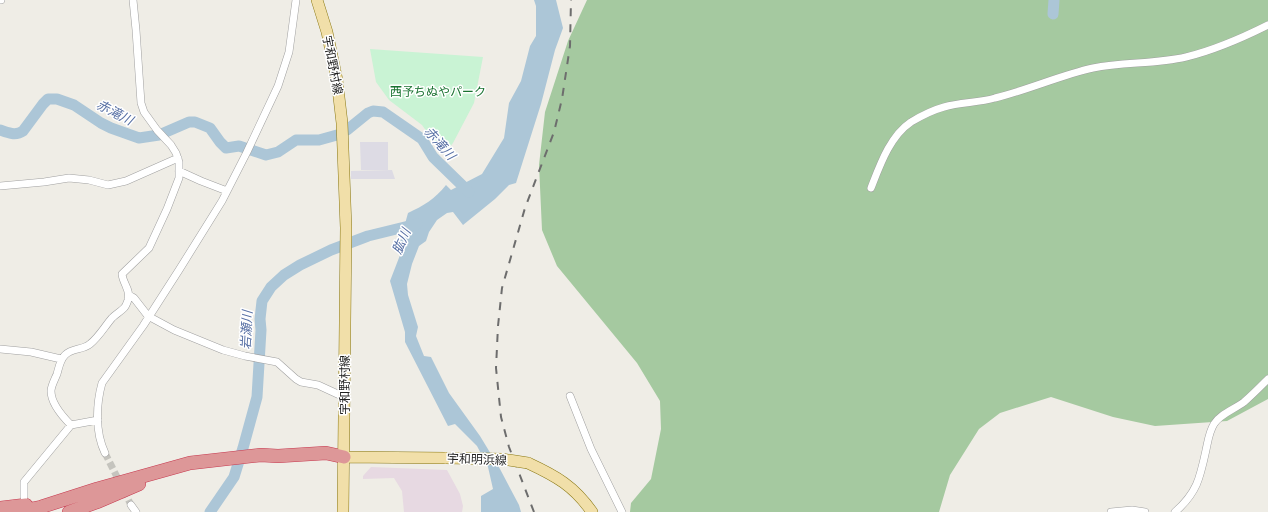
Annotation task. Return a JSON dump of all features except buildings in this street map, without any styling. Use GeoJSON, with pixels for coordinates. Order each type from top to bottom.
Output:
{"type":"FeatureCollection","features":[{"type":"Feature","properties":{"kind":"highway"},"geometry":{"type":"LineString","coordinates":[[17,512],[40,507],[97,489],[178,467],[260,458],[327,460],[344,458]]}},
{"type":"Feature","properties":{"kind":"highway"},"geometry":{"type":"LineString","coordinates":[[68,512],[172,472],[200,464]]}},
{"type":"Feature","properties":{"kind":"highway"},"geometry":{"type":"LineString","coordinates":[[46,512],[140,484]]}},
{"type":"Feature","properties":{"kind":"highway"},"geometry":{"type":"LineString","coordinates":[[0,508],[21,506],[97,489]]}},
{"type":"Feature","properties":{"kind":"main road","name":"宇和野村線"},"geometry":{"type":"LineString","coordinates":[[318,0],[327,32],[338,88],[342,123],[346,228],[343,512]]}},
{"type":"Feature","properties":{"kind":"main road","name":"宇和明浜線"},"geometry":{"type":"LineString","coordinates":[[344,458],[502,459],[528,463],[551,473],[569,486],[585,502],[592,512]]}},
{"type":"Feature","properties":{"kind":"street"},"geometry":{"type":"LineString","coordinates":[[72,425],[66,420],[58,409],[51,391],[61,359],[72,350],[83,348],[91,344],[113,317],[124,308],[128,302],[129,295],[127,288],[122,281],[122,274],[149,248],[170,204],[179,171],[178,158],[171,145],[162,137],[144,112],[141,103],[133,0]]}},
{"type":"Feature","properties":{"kind":"street"},"geometry":{"type":"LineString","coordinates":[[105,453],[98,435],[100,392],[102,383],[164,294],[227,191],[251,145],[278,86],[289,52],[296,0]]}},
{"type":"Feature","properties":{"kind":"street"},"geometry":{"type":"LineString","coordinates":[[871,188],[889,147],[899,133],[910,123],[926,113],[944,107],[993,99],[1020,92],[1078,72],[1113,64],[1155,62],[1186,57],[1235,41],[1268,25]]}},
{"type":"Feature","properties":{"kind":"street"},"geometry":{"type":"LineString","coordinates":[[0,186],[69,178],[89,180],[108,185],[126,181],[178,158]]}},
{"type":"Feature","properties":{"kind":"street"},"geometry":{"type":"LineString","coordinates":[[179,171],[227,191]]}},
{"type":"Feature","properties":{"kind":"street"},"geometry":{"type":"LineString","coordinates":[[129,295],[134,298],[148,316],[174,330],[223,350],[277,362],[301,382],[318,385],[344,397]]}},
{"type":"Feature","properties":{"kind":"street"},"geometry":{"type":"LineString","coordinates":[[0,350],[31,352],[61,359]]}},
{"type":"Feature","properties":{"kind":"street"},"geometry":{"type":"LineString","coordinates":[[1175,512],[1193,493],[1200,477],[1208,436],[1214,424],[1226,413],[1245,401],[1268,379]]}},
{"type":"Feature","properties":{"kind":"street"},"geometry":{"type":"LineString","coordinates":[[570,396],[591,449],[622,512]]}},
{"type":"Feature","properties":{"kind":"street"},"geometry":{"type":"LineString","coordinates":[[24,497],[24,482],[72,425],[98,420]]}},
{"type":"Feature","properties":{"kind":"street"},"geometry":{"type":"LineString","coordinates":[[131,505],[136,512]]}},
{"type":"Feature","properties":{"kind":"street"},"geometry":{"type":"LineString","coordinates":[[1111,512],[1145,512]]}},
{"type":"Feature","properties":{"kind":"shaded area"},"geometry":{"type":"Polygon","coordinates":[[[360,142],[388,142],[388,170],[361,170],[360,142]]]}},
{"type":"Feature","properties":{"kind":"shaded area"},"geometry":{"type":"Polygon","coordinates":[[[392,170],[395,179],[351,179],[351,171],[392,170]]]}},
{"type":"Feature","properties":{"kind":"shaded area"},"geometry":{"type":"Polygon","coordinates":[[[371,467],[447,470],[460,494],[463,506],[462,512],[404,512],[402,491],[394,478],[363,479],[363,476],[371,467]]]}},
{"type":"Feature","properties":{"kind":"green space"},"geometry":{"type":"Polygon","coordinates":[[[587,0],[1268,0],[1268,399],[1227,421],[1155,426],[1113,417],[1051,397],[1000,413],[979,429],[950,475],[939,512],[630,512],[631,503],[651,479],[661,429],[660,401],[637,363],[557,266],[542,230],[539,165],[545,112],[568,41],[587,0]]]}},
{"type":"Feature","properties":{"kind":"green space","name":"西予ちぬやパーク"},"geometry":{"type":"Polygon","coordinates":[[[370,49],[483,57],[474,103],[453,143],[447,151],[441,152],[422,125],[389,100],[376,82],[370,49]]]}},
{"type":"Feature","properties":{"kind":"water","name":"肱川"},"geometry":{"type":"Polygon","coordinates":[[[534,0],[556,0],[563,28],[555,50],[541,104],[516,183],[509,185],[495,199],[463,225],[453,212],[447,213],[437,220],[429,232],[426,241],[419,246],[412,264],[407,284],[408,295],[418,327],[416,336],[424,356],[431,357],[449,393],[480,436],[500,469],[519,505],[521,512],[481,512],[481,496],[493,489],[488,467],[477,446],[455,424],[448,426],[405,342],[405,332],[390,281],[402,250],[400,242],[408,213],[428,202],[446,185],[451,190],[482,174],[504,138],[509,103],[521,81],[530,46],[536,36],[536,6],[534,0]]]}},
{"type":"Feature","properties":{"kind":"waterway"},"geometry":{"type":"LineString","coordinates":[[1053,14],[1054,0]]}},
{"type":"Feature","properties":{"kind":"waterway","name":"赤滝川"},"geometry":{"type":"LineString","coordinates":[[0,130],[12,134],[20,133],[48,99],[57,99],[74,105],[111,128],[139,138],[159,135],[189,122],[195,122],[210,128],[226,148],[239,146],[266,155],[278,152],[296,140],[319,140],[337,135]]}},
{"type":"Feature","properties":{"kind":"waterway","name":"赤滝川"},"geometry":{"type":"LineString","coordinates":[[347,130],[368,113],[373,111],[383,112],[422,139],[433,157],[469,192]]}},
{"type":"Feature","properties":{"kind":"waterway","name":"岩瀬川"},"geometry":{"type":"LineString","coordinates":[[210,512],[234,477],[257,397],[262,301],[271,287],[284,275],[300,265],[331,250],[368,236],[417,224]]}},
{"type":"Feature","properties":{"kind":"tunnel"},"geometry":{"type":"LineString","coordinates":[[105,453],[131,505]]}},
{"type":"Feature","properties":{"kind":"railway"},"geometry":{"type":"LineString","coordinates":[[534,512],[509,447],[501,417],[496,368],[498,326],[502,288],[525,208],[554,132],[562,99],[570,46],[571,0]]}}]}
